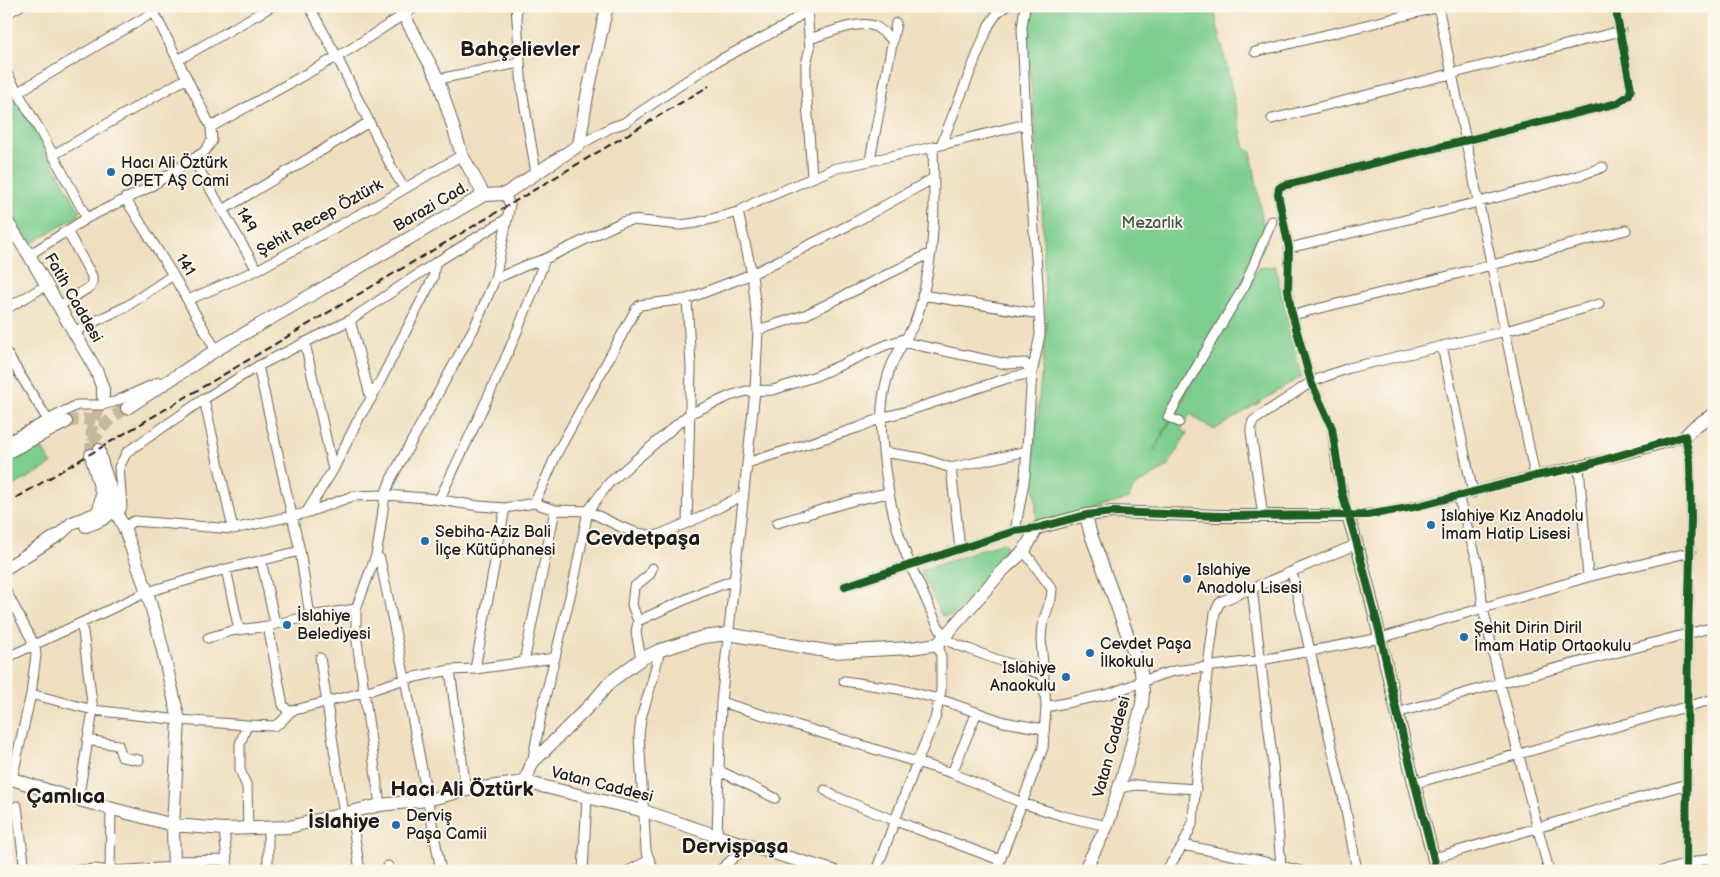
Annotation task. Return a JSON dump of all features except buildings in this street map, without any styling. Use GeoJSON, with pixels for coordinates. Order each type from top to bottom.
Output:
{"type":"FeatureCollection","features":[{"type":"Feature","properties":{"kind":"street"},"geometry":{"type":"LineString","coordinates":[[6,14],[20,6]]}},
{"type":"Feature","properties":{"kind":"street"},"geometry":{"type":"LineString","coordinates":[[178,60],[272,6]]}},
{"type":"Feature","properties":{"kind":"street"},"geometry":{"type":"LineString","coordinates":[[309,6],[337,57],[392,170],[404,188]]}},
{"type":"Feature","properties":{"kind":"street"},"geometry":{"type":"LineString","coordinates":[[211,128],[337,57],[402,10],[417,6]]}},
{"type":"Feature","properties":{"kind":"street"},"geometry":{"type":"LineString","coordinates":[[516,6],[522,90],[536,173]]}},
{"type":"Feature","properties":{"kind":"street"},"geometry":{"type":"LineString","coordinates":[[579,145],[587,96],[607,6]]}},
{"type":"Feature","properties":{"kind":"street"},"geometry":{"type":"LineString","coordinates":[[876,871],[935,720],[941,691],[942,674],[940,640],[930,607],[910,565],[895,526],[888,493],[883,452],[880,418],[882,399],[890,371],[916,320],[922,295],[931,253],[935,214],[934,178],[937,146],[988,26],[998,12],[1006,6]]}},
{"type":"Feature","properties":{"kind":"street"},"geometry":{"type":"LineString","coordinates":[[1015,531],[1025,477],[1032,373],[1040,334],[1026,124],[1022,28],[1025,6]]}},
{"type":"Feature","properties":{"kind":"street"},"geometry":{"type":"LineString","coordinates":[[1616,6],[1631,89],[1625,99],[1282,186],[1279,188],[1278,194],[1289,248],[1288,290],[1293,314],[1311,382],[1332,428],[1337,467],[1348,516],[1381,638],[1397,713],[1435,865],[1537,827],[1687,784]]}},
{"type":"Feature","properties":{"kind":"street"},"geometry":{"type":"LineString","coordinates":[[1255,52],[1440,7],[1452,74],[1535,476]]}},
{"type":"Feature","properties":{"kind":"street"},"geometry":{"type":"LineString","coordinates":[[380,805],[356,634],[356,609],[376,555],[384,495],[475,326],[495,279],[510,205],[506,194],[579,145],[612,127],[624,123],[710,65],[785,26],[808,8]]}},
{"type":"Feature","properties":{"kind":"street"},"geometry":{"type":"LineString","coordinates":[[808,8],[810,48],[806,64],[806,85],[812,177]]}},
{"type":"Feature","properties":{"kind":"street"},"geometry":{"type":"LineString","coordinates":[[18,92],[153,9],[211,128],[212,141],[204,152],[193,160],[148,188],[87,218],[29,255]]}},
{"type":"Feature","properties":{"kind":"street"},"geometry":{"type":"LineString","coordinates":[[402,10],[438,79],[462,154],[484,195]]}},
{"type":"Feature","properties":{"kind":"street"},"geometry":{"type":"LineString","coordinates":[[870,160],[896,23]]}},
{"type":"Feature","properties":{"kind":"street"},"geometry":{"type":"LineString","coordinates":[[809,39],[864,24],[879,29],[893,40]]}},
{"type":"Feature","properties":{"kind":"street"},"geometry":{"type":"LineString","coordinates":[[1272,119],[1621,31]]}},
{"type":"Feature","properties":{"kind":"street"},"geometry":{"type":"LineString","coordinates":[[438,79],[519,63]]}},
{"type":"Feature","properties":{"kind":"street"},"geometry":{"type":"LineString","coordinates":[[6,72],[9,84],[18,92],[87,218]]}},
{"type":"Feature","properties":{"kind":"street"},"geometry":{"type":"LineString","coordinates":[[53,155],[187,78]]}},
{"type":"Feature","properties":{"kind":"street"},"geometry":{"type":"LineString","coordinates":[[223,210],[369,122]]}},
{"type":"Feature","properties":{"kind":"street"},"geometry":{"type":"LineString","coordinates":[[495,279],[545,259],[622,222],[632,220],[688,224],[738,212],[812,177],[847,164],[937,146],[1026,124]]}},
{"type":"Feature","properties":{"kind":"street","name":"Şehit Recep Öztürk"},"geometry":{"type":"LineString","coordinates":[[188,300],[257,270],[462,154]]}},
{"type":"Feature","properties":{"kind":"street","name":"149"},"geometry":{"type":"LineString","coordinates":[[193,160],[257,270]]}},
{"type":"Feature","properties":{"kind":"street"},"geometry":{"type":"LineString","coordinates":[[1289,248],[1479,202],[1581,175],[1603,167]]}},
{"type":"Feature","properties":{"kind":"street"},"geometry":{"type":"LineString","coordinates":[[534,503],[557,453],[636,309],[644,304],[678,302],[752,274],[857,221],[934,178]]}},
{"type":"Feature","properties":{"kind":"street","name":"Barazi Cad."},"geometry":{"type":"LineString","coordinates":[[128,411],[165,391],[178,376],[216,350],[484,195],[506,194]]}},
{"type":"Feature","properties":{"kind":"street","name":"141"},"geometry":{"type":"LineString","coordinates":[[125,198],[188,300],[216,350]]}},
{"type":"Feature","properties":{"kind":"street"},"geometry":{"type":"LineString","coordinates":[[717,836],[719,822],[718,770],[721,702],[755,390],[758,330],[752,274],[738,212]]}},
{"type":"Feature","properties":{"kind":"street"},"geometry":{"type":"LineString","coordinates":[[118,517],[122,507],[118,467],[127,452],[204,399],[258,366],[350,320],[508,218]]}},
{"type":"Feature","properties":{"kind":"street","name":"Fatih Caddesi"},"geometry":{"type":"LineString","coordinates":[[6,220],[29,255],[96,370],[103,389],[103,396]]}},
{"type":"Feature","properties":{"kind":"street"},"geometry":{"type":"LineString","coordinates":[[1179,422],[1168,417],[1245,286],[1272,221]]}},
{"type":"Feature","properties":{"kind":"street"},"geometry":{"type":"LineString","coordinates":[[1293,314],[1492,266],[1626,230]]}},
{"type":"Feature","properties":{"kind":"street"},"geometry":{"type":"LineString","coordinates":[[59,306],[90,287],[92,283],[92,276],[67,231]]}},
{"type":"Feature","properties":{"kind":"street"},"geometry":{"type":"LineString","coordinates":[[758,330],[804,315],[931,253]]}},
{"type":"Feature","properties":{"kind":"street"},"geometry":{"type":"LineString","coordinates":[[439,500],[487,401],[532,297],[545,259]]}},
{"type":"Feature","properties":{"kind":"street"},"geometry":{"type":"LineString","coordinates":[[306,514],[333,470],[433,278],[435,264]]}},
{"type":"Feature","properties":{"kind":"street"},"geometry":{"type":"LineString","coordinates":[[73,332],[127,306],[173,275]]}},
{"type":"Feature","properties":{"kind":"street"},"geometry":{"type":"LineString","coordinates":[[6,309],[47,285]]}},
{"type":"Feature","properties":{"kind":"street"},"geometry":{"type":"LineString","coordinates":[[922,295],[1038,314]]}},
{"type":"Feature","properties":{"kind":"street"},"geometry":{"type":"LineString","coordinates":[[687,299],[691,367],[687,522]]}},
{"type":"Feature","properties":{"kind":"street"},"geometry":{"type":"LineString","coordinates":[[1263,516],[1251,424],[1311,382],[1349,368],[1506,331],[1599,304]]}},
{"type":"Feature","properties":{"kind":"street"},"geometry":{"type":"LineString","coordinates":[[350,320],[370,400]]}},
{"type":"Feature","properties":{"kind":"street"},"geometry":{"type":"LineString","coordinates":[[525,782],[532,763],[542,710],[575,576],[588,511],[609,483],[689,414],[746,391],[773,390],[816,376],[886,345],[905,340],[1006,364],[1025,363],[1032,373]]}},
{"type":"Feature","properties":{"kind":"street"},"geometry":{"type":"LineString","coordinates":[[305,343],[333,470]]}},
{"type":"Feature","properties":{"kind":"street"},"geometry":{"type":"LineString","coordinates":[[1442,346],[1473,493]]}},
{"type":"Feature","properties":{"kind":"street"},"geometry":{"type":"LineString","coordinates":[[6,352],[48,420]]}},
{"type":"Feature","properties":{"kind":"street"},"geometry":{"type":"LineString","coordinates":[[258,366],[300,550],[310,616]]}},
{"type":"Feature","properties":{"kind":"street"},"geometry":{"type":"LineString","coordinates":[[747,463],[860,427],[880,418],[911,410],[1008,378],[1032,373]]}},
{"type":"Feature","properties":{"kind":"street"},"geometry":{"type":"LineString","coordinates":[[6,442],[77,405],[100,406],[114,402],[159,382],[178,376]]}},
{"type":"Feature","properties":{"kind":"street"},"geometry":{"type":"LineString","coordinates":[[204,399],[233,529]]}},
{"type":"Feature","properties":{"kind":"street"},"geometry":{"type":"LineString","coordinates":[[845,586],[1015,531],[1038,528],[1086,515],[1112,512],[1220,516],[1348,516],[1384,512],[1579,467],[1685,436],[1695,426],[1714,414]]}},
{"type":"Feature","properties":{"kind":"street"},"geometry":{"type":"LineString","coordinates":[[6,453],[66,422]]}},
{"type":"Feature","properties":{"kind":"street"},"geometry":{"type":"LineString","coordinates":[[1685,436],[1690,461],[1691,552],[1688,635],[1686,868]]}},
{"type":"Feature","properties":{"kind":"street"},"geometry":{"type":"LineString","coordinates":[[883,452],[921,458],[951,468],[1027,451]]}},
{"type":"Feature","properties":{"kind":"street"},"geometry":{"type":"LineString","coordinates":[[6,568],[60,534],[72,523],[95,514],[99,510],[102,494],[95,453],[100,462],[118,517],[147,592],[179,720],[173,825],[174,866]]}},
{"type":"Feature","properties":{"kind":"street"},"geometry":{"type":"LineString","coordinates":[[1579,467],[1588,577]]}},
{"type":"Feature","properties":{"kind":"street"},"geometry":{"type":"LineString","coordinates":[[951,468],[960,548]]}},
{"type":"Feature","properties":{"kind":"street"},"geometry":{"type":"LineString","coordinates":[[777,523],[855,500],[888,493]]}},
{"type":"Feature","properties":{"kind":"street"},"geometry":{"type":"LineString","coordinates":[[60,534],[74,531],[100,521],[107,516],[134,522],[233,529],[306,514],[353,496],[384,495],[505,508],[534,503],[555,510],[588,511],[621,527],[646,535],[656,536],[743,495]]}},
{"type":"Feature","properties":{"kind":"street"},"geometry":{"type":"LineString","coordinates":[[1458,496],[1478,564],[1483,608],[1500,683],[1549,871]]}},
{"type":"Feature","properties":{"kind":"street"},"geometry":{"type":"LineString","coordinates":[[475,669],[505,508]]}},
{"type":"Feature","properties":{"kind":"street"},"geometry":{"type":"LineString","coordinates":[[524,662],[555,510]]}},
{"type":"Feature","properties":{"kind":"street","name":"Vatan Caddesi"},"geometry":{"type":"LineString","coordinates":[[1084,871],[1107,826],[1142,704],[1142,682],[1137,662],[1090,532],[1086,515]]}},
{"type":"Feature","properties":{"kind":"street"},"geometry":{"type":"LineString","coordinates":[[940,640],[1003,570],[1024,551],[1038,528]]}},
{"type":"Feature","properties":{"kind":"street"},"geometry":{"type":"LineString","coordinates":[[1166,871],[1183,845],[1193,822],[1208,666],[1215,613],[1219,604],[1222,601],[1357,544]]}},
{"type":"Feature","properties":{"kind":"street"},"geometry":{"type":"LineString","coordinates":[[6,658],[147,592],[300,550]]}},
{"type":"Feature","properties":{"kind":"street"},"geometry":{"type":"LineString","coordinates":[[996,871],[1043,748],[1046,707],[1041,638],[1042,626],[1052,589],[1024,551]]}},
{"type":"Feature","properties":{"kind":"street"},"geometry":{"type":"LineString","coordinates":[[1046,707],[1108,694],[1157,676],[1174,672],[1261,660],[1381,638],[1588,577],[1691,552]]}},
{"type":"Feature","properties":{"kind":"street"},"geometry":{"type":"LineString","coordinates":[[376,555],[380,560],[406,679],[441,871]]}},
{"type":"Feature","properties":{"kind":"street"},"geometry":{"type":"LineString","coordinates":[[261,560],[283,705],[287,710],[327,702],[406,679],[450,670],[475,669],[555,658]]}},
{"type":"Feature","properties":{"kind":"street"},"geometry":{"type":"LineString","coordinates":[[641,659],[636,632],[638,621],[632,605],[634,587],[650,574],[652,568]]}},
{"type":"Feature","properties":{"kind":"street"},"geometry":{"type":"LineString","coordinates":[[226,569],[239,630]]}},
{"type":"Feature","properties":{"kind":"street"},"geometry":{"type":"LineString","coordinates":[[1292,572],[1357,871]]}},
{"type":"Feature","properties":{"kind":"street"},"geometry":{"type":"LineString","coordinates":[[638,621],[702,592],[734,580]]}},
{"type":"Feature","properties":{"kind":"street"},"geometry":{"type":"LineString","coordinates":[[1252,588],[1273,765],[1281,866]]}},
{"type":"Feature","properties":{"kind":"street"},"geometry":{"type":"LineString","coordinates":[[6,591],[35,646],[36,655],[31,694],[9,779]]}},
{"type":"Feature","properties":{"kind":"street"},"geometry":{"type":"LineString","coordinates":[[208,638],[310,616],[356,609]]}},
{"type":"Feature","properties":{"kind":"street"},"geometry":{"type":"LineString","coordinates":[[78,800],[93,710],[83,632],[80,624]]}},
{"type":"Feature","properties":{"kind":"street"},"geometry":{"type":"LineString","coordinates":[[1397,713],[1500,683],[1714,627]]}},
{"type":"Feature","properties":{"kind":"street"},"geometry":{"type":"LineString","coordinates":[[532,763],[594,701],[610,682],[641,659],[660,650],[702,637],[728,634],[832,652],[911,648],[940,640],[1044,675]]}},
{"type":"Feature","properties":{"kind":"street"},"geometry":{"type":"LineString","coordinates":[[654,871],[646,851],[639,726],[660,650]]}},
{"type":"Feature","properties":{"kind":"street"},"geometry":{"type":"LineString","coordinates":[[320,658],[347,813],[360,871]]}},
{"type":"Feature","properties":{"kind":"street"},"geometry":{"type":"LineString","coordinates":[[450,670],[466,790]]}},
{"type":"Feature","properties":{"kind":"street"},"geometry":{"type":"LineString","coordinates":[[844,681],[898,689],[939,699],[1004,722],[1044,729]]}},
{"type":"Feature","properties":{"kind":"street"},"geometry":{"type":"LineString","coordinates":[[31,694],[93,710],[179,720],[247,725],[274,726],[281,722],[291,710]]}},
{"type":"Feature","properties":{"kind":"street"},"geometry":{"type":"LineString","coordinates":[[1416,783],[1714,699]]}},
{"type":"Feature","properties":{"kind":"street"},"geometry":{"type":"LineString","coordinates":[[721,702],[952,773],[1022,803],[1063,816],[1107,826]]}},
{"type":"Feature","properties":{"kind":"street"},"geometry":{"type":"LineString","coordinates":[[952,773],[977,712]]}},
{"type":"Feature","properties":{"kind":"street"},"geometry":{"type":"LineString","coordinates":[[247,725],[240,744],[240,770],[247,787],[248,828]]}},
{"type":"Feature","properties":{"kind":"street"},"geometry":{"type":"LineString","coordinates":[[87,740],[118,745],[122,757],[139,760]]}},
{"type":"Feature","properties":{"kind":"street"},"geometry":{"type":"LineString","coordinates":[[718,770],[775,798]]}},
{"type":"Feature","properties":{"kind":"street","name":"Vatan Caddesi"},"geometry":{"type":"LineString","coordinates":[[9,779],[111,810],[173,825],[224,829],[289,827],[380,805],[427,800],[466,790],[525,782],[644,811],[806,866],[833,871]]}},
{"type":"Feature","properties":{"kind":"street"},"geometry":{"type":"LineString","coordinates":[[1119,788],[1136,785],[1196,789]]}},
{"type":"Feature","properties":{"kind":"street"},"geometry":{"type":"LineString","coordinates":[[825,790],[834,796],[896,821],[1000,860]]}},
{"type":"Feature","properties":{"kind":"street"},"geometry":{"type":"LineString","coordinates":[[583,871],[587,797]]}},
{"type":"Feature","properties":{"kind":"street"},"geometry":{"type":"LineString","coordinates":[[17,806],[25,871]]}},
{"type":"Feature","properties":{"kind":"street"},"geometry":{"type":"LineString","coordinates":[[69,871],[95,869],[109,871],[111,810]]}},
{"type":"Feature","properties":{"kind":"street"},"geometry":{"type":"LineString","coordinates":[[268,828],[268,871]]}},
{"type":"Feature","properties":{"kind":"street"},"geometry":{"type":"LineString","coordinates":[[224,829],[228,871]]}},
{"type":"Feature","properties":{"kind":"street"},"geometry":{"type":"LineString","coordinates":[[1183,845],[1301,871]]}},
{"type":"Feature","properties":{"kind":"street"},"geometry":{"type":"LineString","coordinates":[[719,871],[748,846]]}},
{"type":"Feature","properties":{"kind":"street"},"geometry":{"type":"LineString","coordinates":[[1662,871],[1686,868],[1714,856]]}},
{"type":"Feature","properties":{"kind":"street"},"geometry":{"type":"LineString","coordinates":[[114,871],[227,860]]}},
{"type":"Feature","properties":{"kind":"street"},"geometry":{"type":"LineString","coordinates":[[628,871],[649,860]]}},
{"type":"Feature","properties":{"kind":"green space","name":"Mezarlık"},"geometry":{"type":"Polygon","coordinates":[[[1034,6],[1213,6],[1245,149],[1251,151],[1266,242],[1154,450],[1258,268],[1275,266],[1301,377],[1214,430],[1190,414],[1181,430],[1187,433],[1167,467],[1134,487],[1128,499],[1037,525],[1033,459],[1046,328],[1042,203],[1026,32],[1034,6]]]}},
{"type":"Feature","properties":{"kind":"green space"},"geometry":{"type":"Polygon","coordinates":[[[6,88],[13,91],[80,212],[79,215],[30,243],[6,208],[6,88]]]}},
{"type":"Feature","properties":{"kind":"green space"},"geometry":{"type":"Polygon","coordinates":[[[37,440],[52,464],[8,489],[6,486],[6,458],[37,440]]]}},
{"type":"Feature","properties":{"kind":"green space"},"geometry":{"type":"Polygon","coordinates":[[[1002,543],[1006,545],[1005,557],[952,616],[942,616],[920,571],[1002,543]]]}},
{"type":"Feature","properties":{"kind":"tunnel"},"geometry":{"type":"LineString","coordinates":[[91,455],[92,429],[103,396]]}},
{"type":"Feature","properties":{"kind":"tunnel"},"geometry":{"type":"LineString","coordinates":[[92,443],[107,423],[115,415],[127,408]]}},
{"type":"Feature","properties":{"kind":"tunnel"},"geometry":{"type":"LineString","coordinates":[[66,422],[84,419],[100,423]]}},
{"type":"Feature","properties":{"kind":"railway"},"geometry":{"type":"LineString","coordinates":[[6,504],[709,86]]}},
{"type":"Feature","properties":{"kind":"cycle path"},"geometry":{"type":"LineString","coordinates":[[1437,871],[1397,713],[1381,638],[1342,493],[1332,428],[1311,382],[1291,310],[1288,290],[1289,248],[1278,194],[1279,188],[1618,103],[1629,95],[1631,89],[1615,6]]}},
{"type":"Feature","properties":{"kind":"cycle path"},"geometry":{"type":"LineString","coordinates":[[845,586],[1015,531],[1037,528],[1086,515],[1113,512],[1220,516],[1367,515],[1414,507],[1535,476],[1579,467],[1685,436],[1690,461],[1691,519],[1686,871]]}},
{"type":"Feature","properties":{"kind":"place","name":"Hacı Ali Öztürk OPET AŞ Cami"},"geometry":{"type":"Point","coordinates":[111,172]}},
{"type":"Feature","properties":{"kind":"place","name":"Islahiye Kız Anadolu İmam Hatip Lisesi"},"geometry":{"type":"Point","coordinates":[1431,525]}},
{"type":"Feature","properties":{"kind":"place","name":"Sebiha-Aziz Bali İlçe Kütüphanesi"},"geometry":{"type":"Point","coordinates":[425,541]}},
{"type":"Feature","properties":{"kind":"place","name":"Islahiye Anadolu Lisesi"},"geometry":{"type":"Point","coordinates":[1187,579]}},
{"type":"Feature","properties":{"kind":"place","name":"İslahiye Belediyesi"},"geometry":{"type":"Point","coordinates":[287,625]}},
{"type":"Feature","properties":{"kind":"place","name":"Şehit Dirin Diril İmam Hatip Ortaokulu"},"geometry":{"type":"Point","coordinates":[1464,637]}},
{"type":"Feature","properties":{"kind":"place","name":"Cevdet Paşa İlkokulu"},"geometry":{"type":"Point","coordinates":[1090,653]}},
{"type":"Feature","properties":{"kind":"place","name":"Islahiye Anaokulu"},"geometry":{"type":"Point","coordinates":[1066,677]}},
{"type":"Feature","properties":{"kind":"place","name":"Derviş Paşa Camii"},"geometry":{"type":"Point","coordinates":[396,825]}},
{"type":"Feature","properties":{"kind":"district","name":"Bahçelievler"},"geometry":{"type":"Point","coordinates":[520,49]}},
{"type":"Feature","properties":{"kind":"district","name":"Cevdetpaşa"},"geometry":{"type":"Point","coordinates":[643,538]}},
{"type":"Feature","properties":{"kind":"district","name":"Hacı Ali Öztürk"},"geometry":{"type":"Point","coordinates":[462,789]}},
{"type":"Feature","properties":{"kind":"district","name":"Çamlıca"},"geometry":{"type":"Point","coordinates":[66,796]}},
{"type":"Feature","properties":{"kind":"district","name":"İslahiye"},"geometry":{"type":"Point","coordinates":[344,821]}},
{"type":"Feature","properties":{"kind":"district","name":"Dervişpaşa"},"geometry":{"type":"Point","coordinates":[735,846]}}]}
